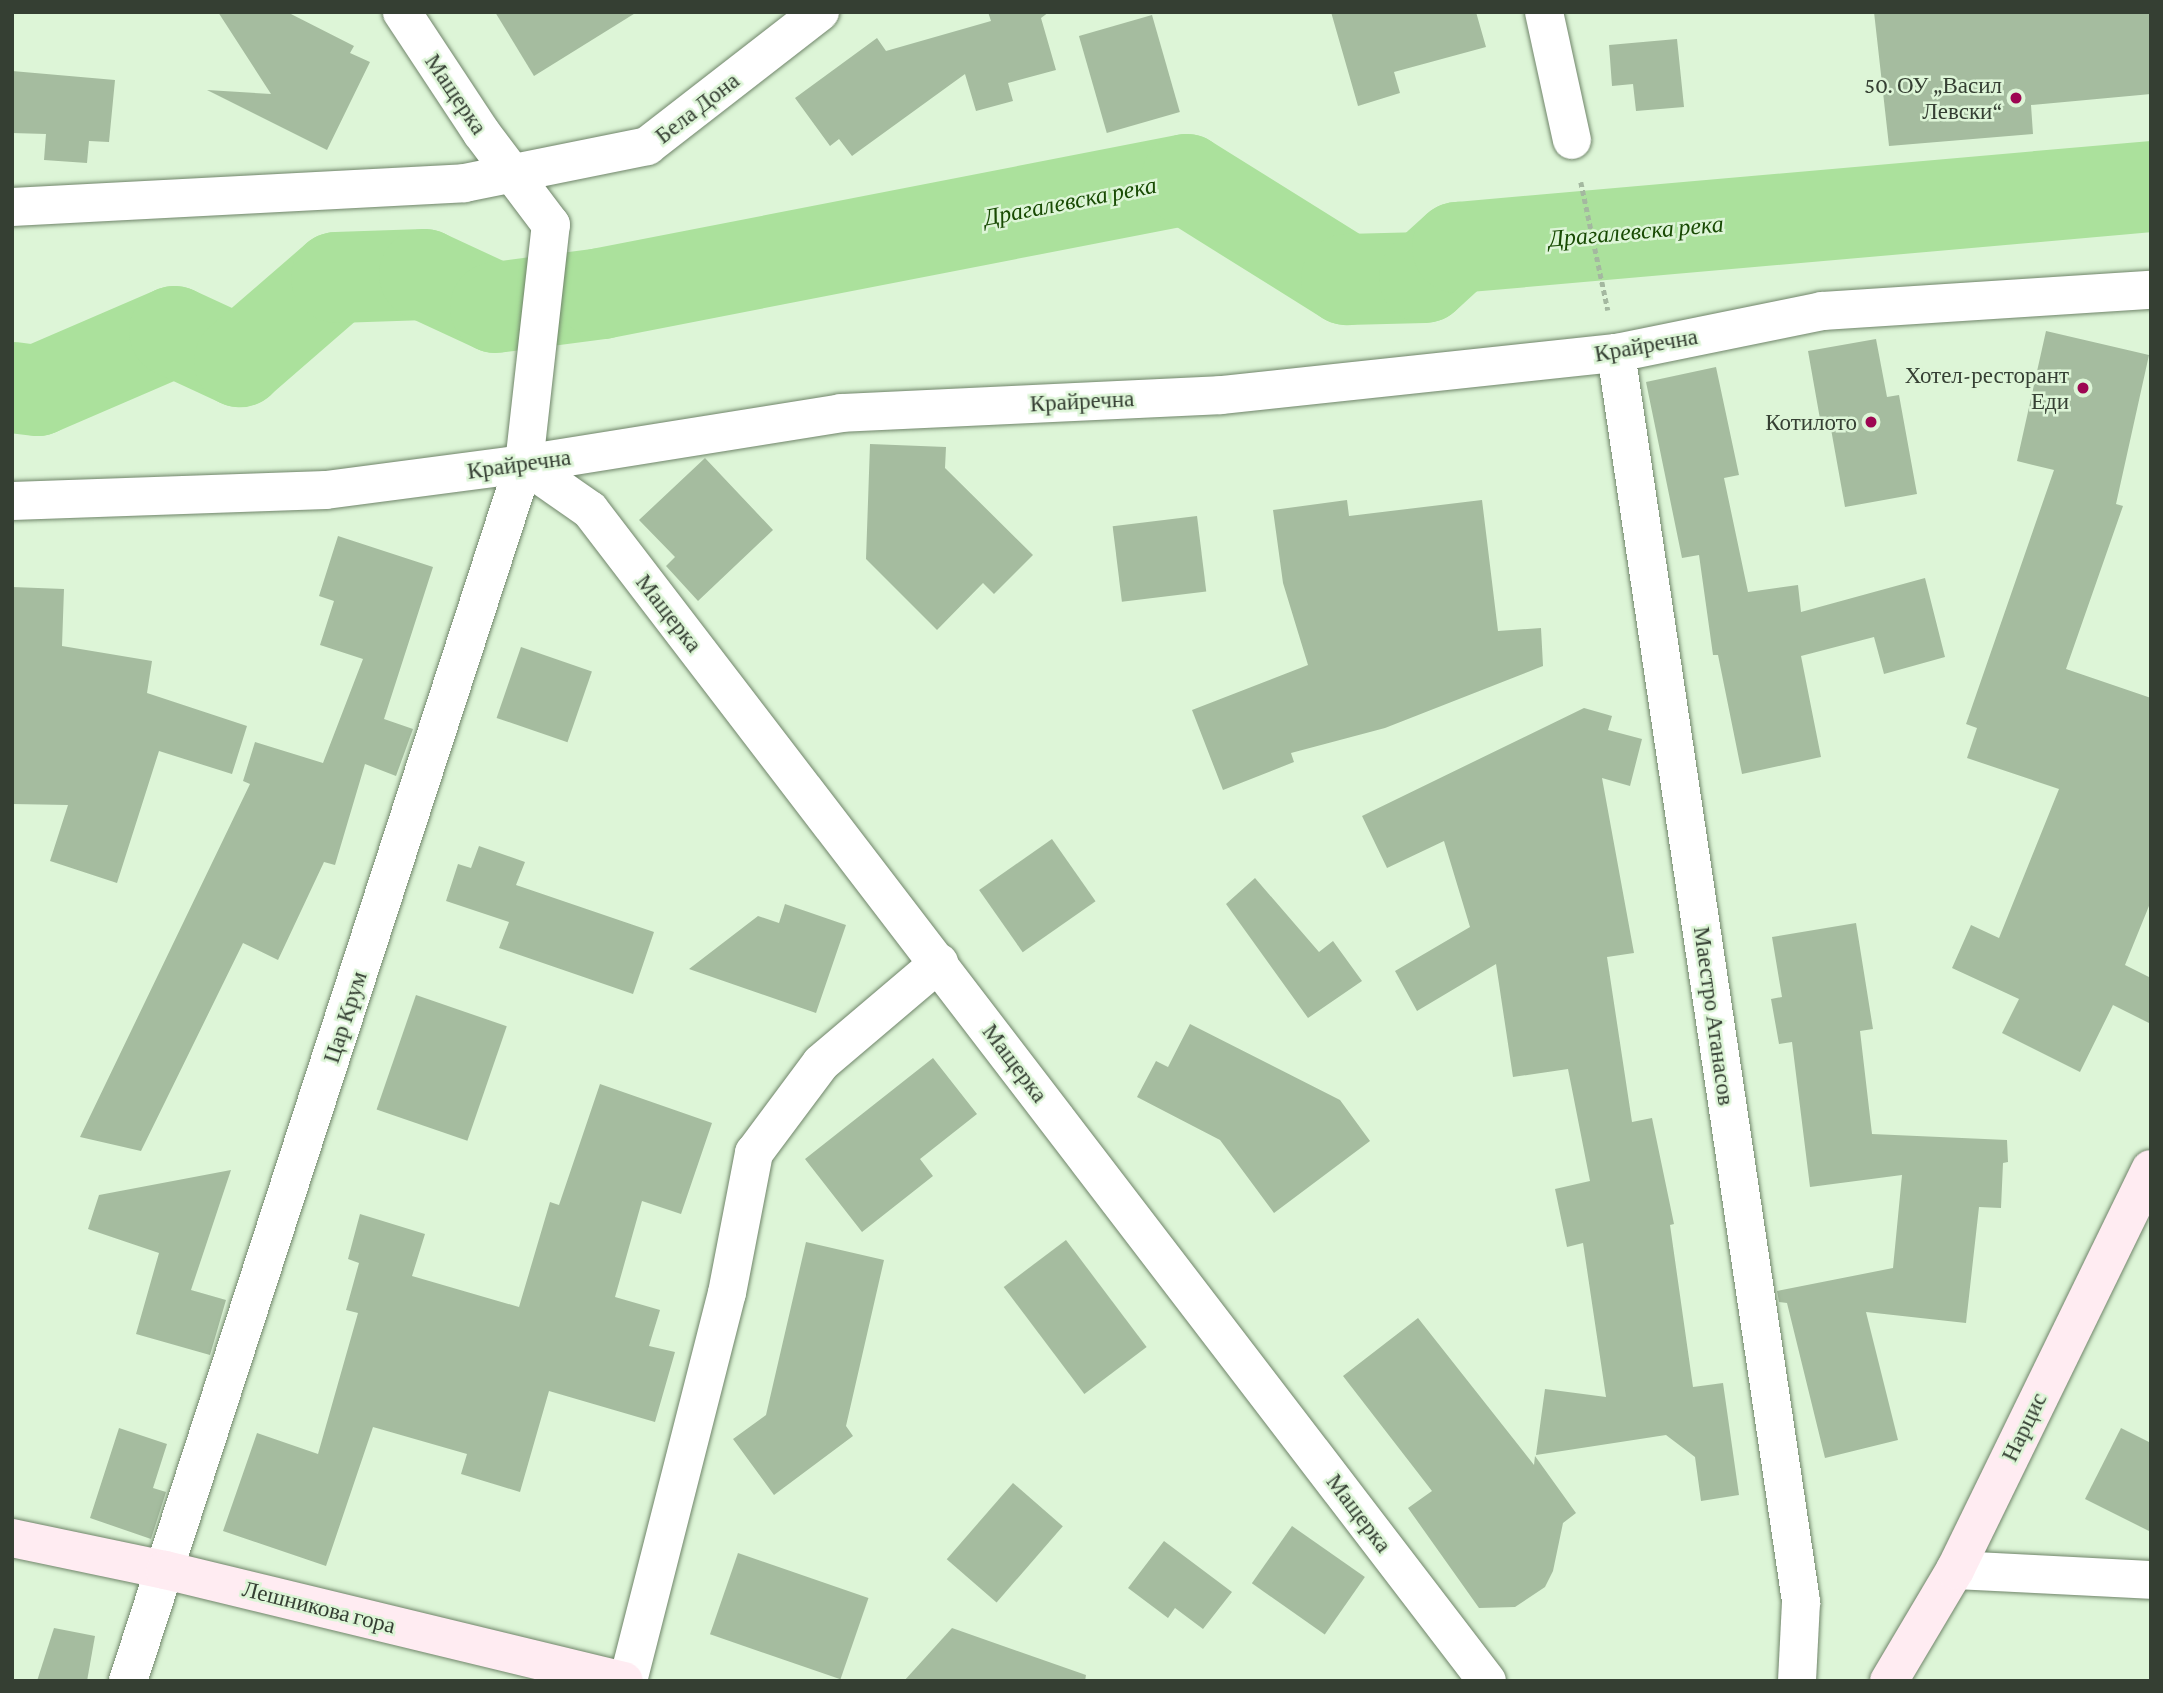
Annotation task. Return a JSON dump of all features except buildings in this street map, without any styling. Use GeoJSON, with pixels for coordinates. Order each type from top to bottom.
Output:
{"type":"FeatureCollection","features":[{"type":"Feature","properties":{"kind":"street","name":"Мащерка"},"geometry":{"type":"LineString","coordinates":[[402,12],[481,132],[551,225]]}},
{"type":"Feature","properties":{"kind":"street","name":"Бела Дона"},"geometry":{"type":"LineString","coordinates":[[514,173],[647,146],[820,12]]}},
{"type":"Feature","properties":{"kind":"street"},"geometry":{"type":"LineString","coordinates":[[1544,12],[1572,140]]}},
{"type":"Feature","properties":{"kind":"street"},"geometry":{"type":"LineString","coordinates":[[12,207],[464,183],[514,173]]}},
{"type":"Feature","properties":{"kind":"street","name":"Цар Крум"},"geometry":{"type":"LineString","coordinates":[[128,1681],[524,464],[535,389],[551,225]]}},
{"type":"Feature","properties":{"kind":"street","name":"Крайречна"},"geometry":{"type":"LineString","coordinates":[[12,501],[326,490],[524,464],[841,413],[1222,395],[1616,353],[1822,311],[2151,290]]}},
{"type":"Feature","properties":{"kind":"street","name":"Маестро Атанасов"},"geometry":{"type":"LineString","coordinates":[[1616,353],[1801,1602],[1797,1681]]}},
{"type":"Feature","properties":{"kind":"street","name":"Мащерка"},"geometry":{"type":"LineString","coordinates":[[524,464],[590,510],[1487,1681]]}},
{"type":"Feature","properties":{"kind":"street"},"geometry":{"type":"LineString","coordinates":[[626,1681],[727,1293],[754,1153],[821,1063],[939,963]]}},
{"type":"Feature","properties":{"kind":"street","name":"Нарцис"},"geometry":{"type":"LineString","coordinates":[[1889,1681],[1955,1570],[2151,1169]]}},
{"type":"Feature","properties":{"kind":"street","name":"Лешникова гора"},"geometry":{"type":"LineString","coordinates":[[12,1538],[166,1570],[626,1681]]}},
{"type":"Feature","properties":{"kind":"street"},"geometry":{"type":"LineString","coordinates":[[1955,1570],[2151,1580]]}},
{"type":"Feature","properties":{"kind":"path"},"geometry":{"type":"LineString","coordinates":[[1572,140],[1604,289]]}},
{"type":"Feature","properties":{"kind":"waterway","name":"Драгалевска река"},"geometry":{"type":"LineString","coordinates":[[12,387],[37,390],[174,331],[239,361],[336,277],[424,274],[495,307],[601,293],[1186,179],[1346,279],[1424,277],[1457,247],[2151,186]]}},
{"type":"Feature","properties":{"kind":"place","name":"50. ОУ „Васил Левски“"},"geometry":{"type":"Point","coordinates":[2016,98]}},
{"type":"Feature","properties":{"kind":"place","name":"Хотел-ресторант Еди"},"geometry":{"type":"Point","coordinates":[2083,388]}},
{"type":"Feature","properties":{"kind":"place","name":"Котилото"},"geometry":{"type":"Point","coordinates":[1871,422]}}]}
